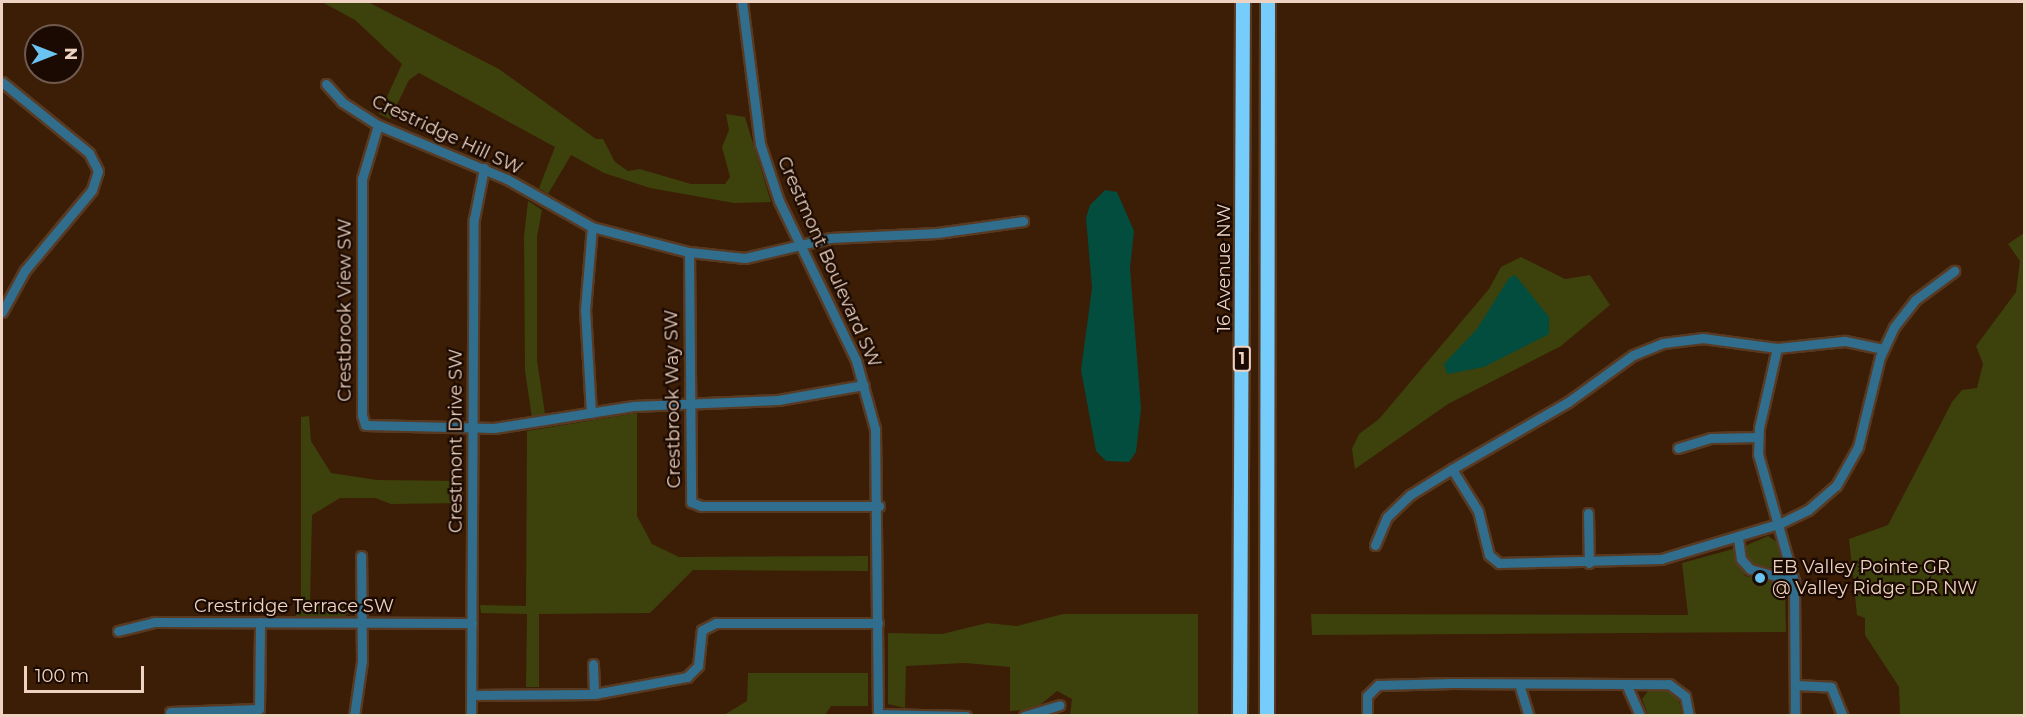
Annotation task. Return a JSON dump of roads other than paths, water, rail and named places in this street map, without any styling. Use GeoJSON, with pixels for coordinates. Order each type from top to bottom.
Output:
{"type":"FeatureCollection","features":[{"type":"Feature","properties":{"kind":"highway","name":"16 Avenue NW"},"geometry":{"type":"LineString","coordinates":[[1240,716],[1243,2]]}},
{"type":"Feature","properties":{"kind":"highway","name":"1"},"geometry":{"type":"LineString","coordinates":[[1267,716],[1268,2]]}},
{"type":"Feature","properties":{"kind":"street","name":"Crestmont Boulevard SW"},"geometry":{"type":"LineString","coordinates":[[742,2],[760,144],[801,245],[864,385],[876,440],[879,506],[878,715]]}},
{"type":"Feature","properties":{"kind":"street"},"geometry":{"type":"LineString","coordinates":[[2,82],[89,153],[98,171],[92,190],[26,270],[2,312]]}},
{"type":"Feature","properties":{"kind":"street","name":"Crestridge Hill SW"},"geometry":{"type":"LineString","coordinates":[[326,84],[342,102],[378,125],[484,168],[592,227],[689,252],[745,258],[848,236],[937,233],[1023,221]]}},
{"type":"Feature","properties":{"kind":"street","name":"Crestbrook View SW"},"geometry":{"type":"LineString","coordinates":[[378,125],[362,179],[363,421],[380,429],[472,429]]}},
{"type":"Feature","properties":{"kind":"street","name":"Crestmont Drive SW"},"geometry":{"type":"LineString","coordinates":[[471,716],[474,219],[484,168]]}},
{"type":"Feature","properties":{"kind":"street"},"geometry":{"type":"LineString","coordinates":[[591,413],[585,310],[592,227]]}},
{"type":"Feature","properties":{"kind":"street","name":"Crestbrook Way SW"},"geometry":{"type":"LineString","coordinates":[[689,252],[687,402],[691,502],[700,506],[879,506]]}},
{"type":"Feature","properties":{"kind":"street"},"geometry":{"type":"LineString","coordinates":[[1452,469],[1474,502],[1487,552],[1495,562],[1589,563],[1661,559],[1738,538],[1781,523],[1828,494],[1850,466],[1883,349],[1915,300],[1954,271]]}},
{"type":"Feature","properties":{"kind":"street"},"geometry":{"type":"LineString","coordinates":[[1375,545],[1387,518],[1410,495],[1650,347],[1703,338],[1777,348],[1844,341],[1883,349]]}},
{"type":"Feature","properties":{"kind":"street"},"geometry":{"type":"LineString","coordinates":[[1777,348],[1758,437],[1761,469],[1781,523],[1794,581],[1795,716]]}},
{"type":"Feature","properties":{"kind":"street"},"geometry":{"type":"LineString","coordinates":[[472,429],[687,402],[778,400],[864,385]]}},
{"type":"Feature","properties":{"kind":"street"},"geometry":{"type":"LineString","coordinates":[[1678,448],[1711,438],[1758,437]]}},
{"type":"Feature","properties":{"kind":"street"},"geometry":{"type":"LineString","coordinates":[[1588,513],[1589,563]]}},
{"type":"Feature","properties":{"kind":"street"},"geometry":{"type":"LineString","coordinates":[[1738,538],[1741,559],[1750,569],[1794,581]]}},
{"type":"Feature","properties":{"kind":"street"},"geometry":{"type":"LineString","coordinates":[[354,716],[361,678],[361,556]]}},
{"type":"Feature","properties":{"kind":"street","name":"Crestridge Terrace SW"},"geometry":{"type":"LineString","coordinates":[[118,631],[155,622],[472,622]]}},
{"type":"Feature","properties":{"kind":"street"},"geometry":{"type":"LineString","coordinates":[[170,712],[253,711],[260,707],[260,622]]}},
{"type":"Feature","properties":{"kind":"street"},"geometry":{"type":"LineString","coordinates":[[471,694],[594,694],[692,674],[698,666],[700,634],[711,624],[878,623]]}},
{"type":"Feature","properties":{"kind":"street"},"geometry":{"type":"LineString","coordinates":[[593,664],[594,694]]}},
{"type":"Feature","properties":{"kind":"street"},"geometry":{"type":"LineString","coordinates":[[1367,716],[1369,693],[1381,684],[1626,684],[1674,686],[1687,700],[1689,716]]}},
{"type":"Feature","properties":{"kind":"street"},"geometry":{"type":"LineString","coordinates":[[1519,684],[1529,716]]}},
{"type":"Feature","properties":{"kind":"street"},"geometry":{"type":"LineString","coordinates":[[1626,684],[1640,716]]}},
{"type":"Feature","properties":{"kind":"street"},"geometry":{"type":"LineString","coordinates":[[1796,685],[1831,687],[1843,716]]}},
{"type":"Feature","properties":{"kind":"street"},"geometry":{"type":"LineString","coordinates":[[1024,716],[1059,705]]}},
{"type":"Feature","properties":{"kind":"street"},"geometry":{"type":"LineString","coordinates":[[878,715],[966,716]]}},
{"type":"Feature","properties":{"kind":"water"},"geometry":{"type":"Polygon","coordinates":[[[1105,190],[1117,192],[1134,231],[1130,268],[1141,409],[1136,452],[1129,462],[1106,461],[1096,451],[1081,370],[1092,288],[1086,218],[1090,205],[1105,190]]]}},
{"type":"Feature","properties":{"kind":"water"},"geometry":{"type":"Polygon","coordinates":[[[1515,275],[1549,317],[1549,334],[1484,367],[1447,374],[1444,364],[1477,329],[1509,278],[1515,275]]]}},
{"type":"Feature","properties":{"kind":"place","name":"EB Valley Pointe GR @ Valley Ridge DR NW"},"geometry":{"type":"Point","coordinates":[1760,578]}}]}
